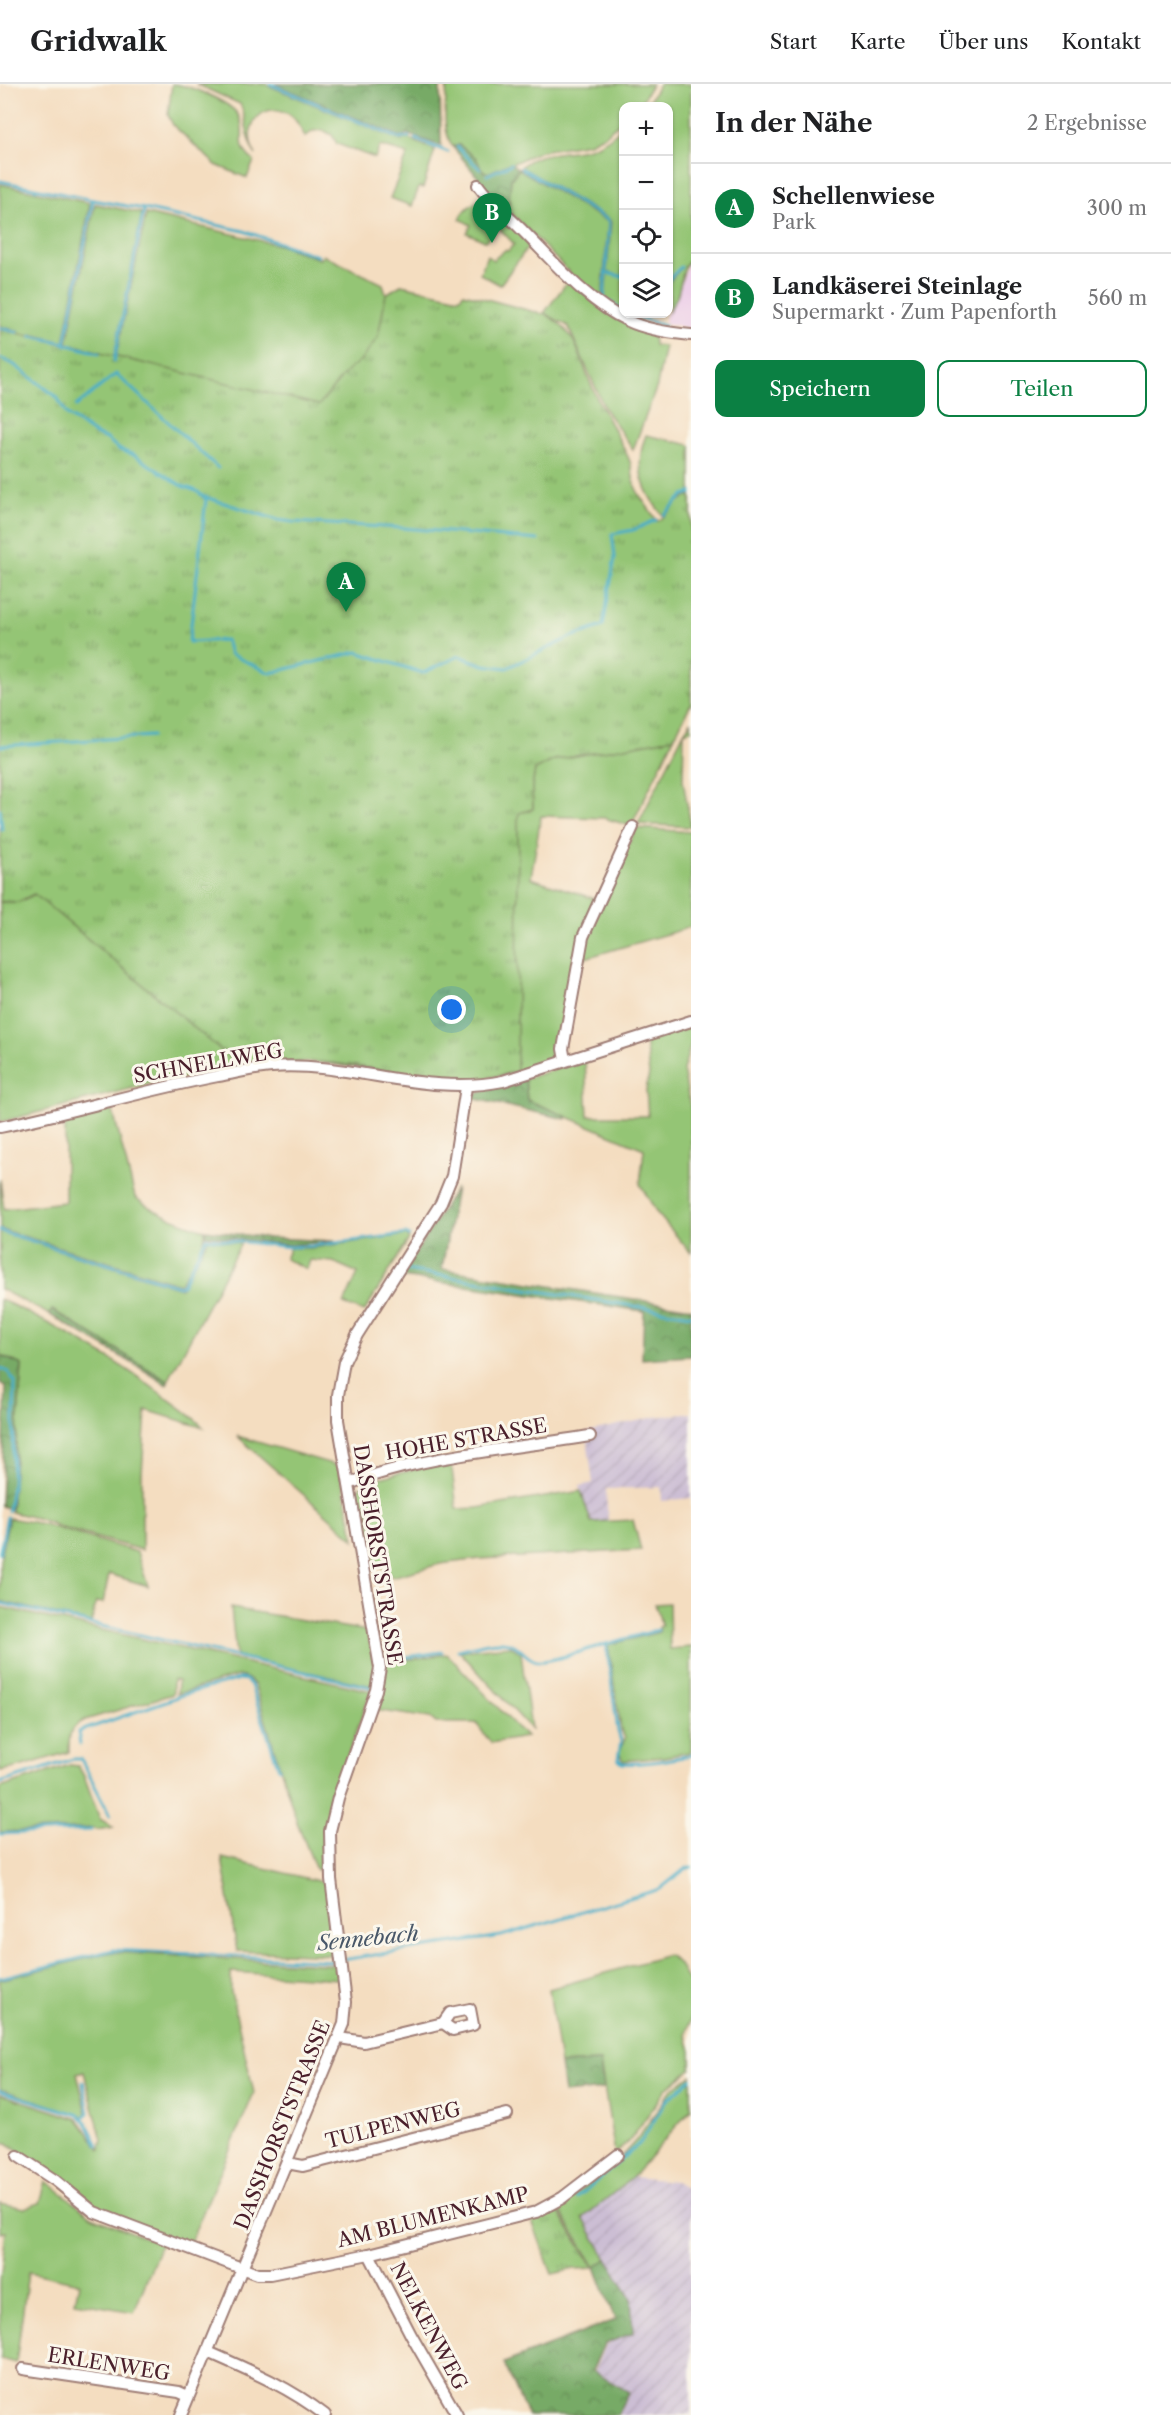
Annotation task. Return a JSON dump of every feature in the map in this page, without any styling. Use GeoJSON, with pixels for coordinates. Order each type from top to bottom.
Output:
{"type":"FeatureCollection","features":[{"type":"Feature","properties":{"kind":"street"},"geometry":{"type":"LineString","coordinates":[[478,185],[486,197],[598,302],[628,321],[660,331],[691,335]]}},
{"type":"Feature","properties":{"kind":"street"},"geometry":{"type":"LineString","coordinates":[[565,1060],[563,1049],[583,937],[633,827]]}},
{"type":"Feature","properties":{"kind":"street","name":"SCHNELLWEG"},"geometry":{"type":"LineString","coordinates":[[0,1127],[169,1085],[271,1067],[335,1068],[466,1087],[503,1081],[691,1021]]}},
{"type":"Feature","properties":{"kind":"street","name":"DASSHORSTSTRASSE"},"geometry":{"type":"LineString","coordinates":[[181,2415],[340,2038],[346,2013],[331,1879],[330,1831],[335,1806],[376,1690],[380,1668],[338,1420],[338,1395],[344,1362],[357,1335],[441,1203],[452,1176],[466,1087]]}},
{"type":"Feature","properties":{"kind":"street","name":"HOHE STRASSE"},"geometry":{"type":"LineString","coordinates":[[349,1484],[382,1471],[412,1464],[590,1436]]}},
{"type":"Feature","properties":{"kind":"street"},"geometry":{"type":"LineString","coordinates":[[340,2038],[364,2042],[443,2023]]}},
{"type":"Feature","properties":{"kind":"street","name":"TULPENWEG"},"geometry":{"type":"LineString","coordinates":[[287,2163],[303,2166],[507,2115]]}},
{"type":"Feature","properties":{"kind":"street","name":"AM BLUMENKAMP"},"geometry":{"type":"LineString","coordinates":[[18,2156],[56,2181],[94,2212],[242,2270],[257,2274],[270,2274],[369,2254],[536,2212],[562,2198],[618,2155]]}},
{"type":"Feature","properties":{"kind":"street","name":"NELKENWEG"},"geometry":{"type":"LineString","coordinates":[[369,2254],[411,2336],[457,2415]]}},
{"type":"Feature","properties":{"kind":"street"},"geometry":{"type":"LineString","coordinates":[[208,2352],[269,2379],[325,2415]]}},
{"type":"Feature","properties":{"kind":"street","name":"ERLENWEG"},"geometry":{"type":"LineString","coordinates":[[24,2369],[179,2392],[188,2396]]}},
{"type":"Feature","properties":{"kind":"shaded area"},"geometry":{"type":"Polygon","coordinates":[[[689,259],[691,259],[691,329],[665,323],[666,318],[673,318],[673,304],[689,259]]]}},
{"type":"Feature","properties":{"kind":"shaded area"},"geometry":{"type":"Polygon","coordinates":[[[691,1413],[691,1498],[662,1501],[661,1487],[606,1489],[608,1521],[591,1523],[580,1486],[593,1483],[586,1432],[655,1417],[691,1413]]]}},
{"type":"Feature","properties":{"kind":"shaded area"},"geometry":{"type":"Polygon","coordinates":[[[633,2177],[674,2181],[691,2192],[691,2415],[618,2415],[630,2392],[594,2371],[605,2345],[633,2332],[631,2299],[583,2218],[633,2177]]]}},
{"type":"Feature","properties":{"kind":"green space"},"geometry":{"type":"Polygon","coordinates":[[[172,84],[210,96],[230,106],[236,113],[242,125],[244,150],[254,161],[247,178],[216,165],[173,125],[168,115],[172,84]]]}},
{"type":"Feature","properties":{"kind":"green space"},"geometry":{"type":"Polygon","coordinates":[[[196,84],[265,84],[401,141],[407,138],[435,150],[423,188],[419,187],[412,206],[390,198],[408,154],[380,146],[375,158],[337,144],[332,135],[323,130],[313,131],[305,137],[299,124],[289,114],[279,110],[263,113],[252,126],[251,145],[256,155],[252,149],[250,143],[240,104],[196,84]]]}},
{"type":"Feature","properties":{"kind":"green space"},"geometry":{"type":"Polygon","coordinates":[[[274,84],[440,84],[441,146],[407,134],[401,137],[274,84]]]}},
{"type":"Feature","properties":{"kind":"green space"},"geometry":{"type":"Polygon","coordinates":[[[447,84],[652,84],[641,102],[619,102],[619,123],[603,136],[589,143],[541,151],[488,174],[482,170],[476,158],[459,145],[453,147],[447,133],[445,117],[447,84]]]}},
{"type":"Feature","properties":{"kind":"green space"},"geometry":{"type":"Polygon","coordinates":[[[659,84],[691,84],[691,259],[685,266],[673,304],[673,277],[682,267],[673,275],[673,102],[648,102],[659,84]]]}},
{"type":"Feature","properties":{"kind":"green space"},"geometry":{"type":"Polygon","coordinates":[[[619,130],[619,275],[607,272],[611,222],[609,219],[521,167],[536,157],[584,149],[609,138],[619,130]]]}},
{"type":"Feature","properties":{"kind":"green space"},"geometry":{"type":"Polygon","coordinates":[[[459,145],[476,158],[482,170],[488,173],[510,163],[519,169],[511,179],[508,210],[488,195],[485,186],[453,147],[459,145]]]}},
{"type":"Feature","properties":{"kind":"green space"},"geometry":{"type":"Polygon","coordinates":[[[519,169],[608,222],[602,301],[573,276],[508,210],[511,179],[519,169]]]}},
{"type":"Feature","properties":{"kind":"green space"},"geometry":{"type":"Polygon","coordinates":[[[0,184],[90,203],[64,342],[31,334],[30,336],[100,354],[101,352],[67,343],[95,204],[142,213],[113,362],[115,362],[146,214],[279,245],[320,259],[323,255],[383,284],[386,294],[401,285],[459,298],[464,293],[534,312],[476,425],[588,541],[0,329],[17,333],[18,331],[0,326],[0,184]]]}},
{"type":"Feature","properties":{"kind":"green space"},"geometry":{"type":"Polygon","coordinates":[[[484,200],[531,243],[500,285],[480,274],[487,255],[493,260],[505,250],[508,251],[514,244],[499,228],[485,241],[467,233],[471,225],[460,219],[470,206],[484,200]]]}},
{"type":"Feature","properties":{"kind":"green space"},"geometry":{"type":"Polygon","coordinates":[[[607,274],[619,276],[619,308],[605,299],[607,274]]]}},
{"type":"Feature","properties":{"kind":"green space"},"geometry":{"type":"Polygon","coordinates":[[[568,281],[619,312],[619,318],[628,318],[653,333],[654,345],[665,346],[657,386],[633,450],[605,409],[568,326],[544,313],[568,281]]]}},
{"type":"Feature","properties":{"kind":"green space"},"geometry":{"type":"Polygon","coordinates":[[[401,285],[459,298],[464,293],[544,313],[556,321],[565,329],[576,346],[597,398],[629,459],[637,490],[655,518],[658,521],[682,499],[691,495],[691,703],[674,738],[554,760],[535,770],[532,787],[533,809],[519,813],[518,817],[517,1071],[493,1077],[447,1079],[320,1062],[240,1066],[34,894],[18,902],[0,902],[0,329],[319,405],[347,371],[362,359],[378,337],[386,294],[401,285]]]}},
{"type":"Feature","properties":{"kind":"green space"},"geometry":{"type":"Polygon","coordinates":[[[646,435],[691,445],[691,548],[658,510],[644,483],[640,469],[646,435]]]}},
{"type":"Feature","properties":{"kind":"green space"},"geometry":{"type":"Polygon","coordinates":[[[691,722],[691,730],[684,732],[691,722]]]}},
{"type":"Feature","properties":{"kind":"green space"},"geometry":{"type":"Polygon","coordinates":[[[684,732],[683,780],[691,827],[638,824],[684,732]]]}},
{"type":"Feature","properties":{"kind":"green space"},"geometry":{"type":"Polygon","coordinates":[[[674,738],[631,826],[604,818],[541,816],[531,878],[596,899],[556,1058],[503,1076],[449,1081],[315,1062],[251,1065],[149,1084],[0,1122],[0,902],[19,902],[37,893],[326,834],[530,811],[533,808],[532,787],[535,770],[554,760],[674,738]]]}},
{"type":"Feature","properties":{"kind":"green space"},"geometry":{"type":"Polygon","coordinates":[[[636,828],[691,832],[691,927],[582,959],[586,938],[636,828]]]}},
{"type":"Feature","properties":{"kind":"green space"},"geometry":{"type":"Polygon","coordinates":[[[691,1027],[691,1044],[683,1070],[691,1111],[691,1253],[657,1213],[640,1184],[644,1149],[527,1100],[525,1079],[585,1059],[588,1116],[648,1116],[646,1090],[649,1074],[645,1040],[691,1027]]]}},
{"type":"Feature","properties":{"kind":"green space"},"geometry":{"type":"Polygon","coordinates":[[[525,1079],[527,1100],[566,1116],[566,1119],[471,1098],[482,1091],[525,1079]]]}},
{"type":"Feature","properties":{"kind":"green space"},"geometry":{"type":"Polygon","coordinates":[[[111,1104],[135,1197],[159,1213],[205,1230],[200,1250],[180,1284],[0,1229],[0,1179],[4,1209],[65,1202],[65,1116],[111,1104]]]}},
{"type":"Feature","properties":{"kind":"green space"},"geometry":{"type":"Polygon","coordinates":[[[456,1188],[442,1269],[691,1308],[691,1356],[642,1359],[644,1311],[401,1277],[456,1188]]]}},
{"type":"Feature","properties":{"kind":"green space"},"geometry":{"type":"Polygon","coordinates":[[[205,1230],[269,1238],[335,1241],[290,1245],[206,1235],[205,1230]]]}},
{"type":"Feature","properties":{"kind":"green space"},"geometry":{"type":"Polygon","coordinates":[[[0,1232],[181,1288],[208,1239],[241,1243],[168,1381],[52,1310],[50,1315],[0,1289],[0,1232]]]}},
{"type":"Feature","properties":{"kind":"green space"},"geometry":{"type":"Polygon","coordinates":[[[406,1235],[409,1239],[364,1312],[344,1304],[358,1273],[333,1262],[310,1260],[307,1269],[285,1259],[290,1248],[311,1248],[406,1235]]]}},
{"type":"Feature","properties":{"kind":"green space"},"geometry":{"type":"Polygon","coordinates":[[[0,1299],[122,1366],[183,1409],[204,1428],[146,1410],[142,1474],[142,1550],[11,1512],[22,1366],[0,1355],[0,1299]]]}},
{"type":"Feature","properties":{"kind":"green space"},"geometry":{"type":"Polygon","coordinates":[[[52,1310],[168,1381],[167,1385],[50,1315],[52,1310]]]}},
{"type":"Feature","properties":{"kind":"green space"},"geometry":{"type":"Polygon","coordinates":[[[0,1355],[22,1365],[11,1509],[1,1506],[6,1386],[0,1383],[0,1355]]]}},
{"type":"Feature","properties":{"kind":"green space"},"geometry":{"type":"Polygon","coordinates":[[[237,1436],[339,1466],[355,1540],[237,1436]]]}},
{"type":"Feature","properties":{"kind":"green space"},"geometry":{"type":"Polygon","coordinates":[[[451,1461],[457,1509],[477,1508],[581,1491],[591,1522],[633,1520],[641,1550],[480,1559],[440,1564],[392,1577],[368,1552],[357,1490],[366,1481],[451,1461]]]}},
{"type":"Feature","properties":{"kind":"green space"},"geometry":{"type":"Polygon","coordinates":[[[9,1518],[43,1524],[137,1552],[148,1586],[109,1574],[103,1603],[96,1602],[91,1623],[0,1601],[0,1561],[9,1518]]]}},
{"type":"Feature","properties":{"kind":"green space"},"geometry":{"type":"Polygon","coordinates":[[[669,1603],[670,1649],[691,1647],[691,1752],[623,1761],[619,1753],[625,1738],[621,1730],[608,1645],[660,1632],[659,1627],[662,1626],[655,1604],[669,1603]]]}},
{"type":"Feature","properties":{"kind":"green space"},"geometry":{"type":"Polygon","coordinates":[[[0,1607],[371,1691],[332,1799],[325,1833],[325,1867],[316,1870],[297,1822],[255,1686],[243,1677],[237,1676],[177,1694],[178,1681],[173,1680],[173,1694],[79,1723],[72,1730],[69,1752],[0,1771],[0,1607]]]}},
{"type":"Feature","properties":{"kind":"green space"},"geometry":{"type":"Polygon","coordinates":[[[231,1608],[367,1631],[375,1667],[372,1686],[236,1656],[231,1608]]]}},
{"type":"Feature","properties":{"kind":"green space"},"geometry":{"type":"Polygon","coordinates":[[[511,1646],[521,1653],[531,1729],[459,1651],[511,1646]]]}},
{"type":"Feature","properties":{"kind":"green space"},"geometry":{"type":"Polygon","coordinates":[[[447,1654],[526,1737],[491,1743],[476,1723],[436,1723],[430,1718],[374,1710],[383,1681],[384,1663],[447,1654]]]}},
{"type":"Feature","properties":{"kind":"green space"},"geometry":{"type":"Polygon","coordinates":[[[70,1765],[78,1766],[84,1776],[100,1819],[113,1827],[97,1830],[94,1828],[0,1832],[0,1788],[70,1765]]]}},
{"type":"Feature","properties":{"kind":"green space"},"geometry":{"type":"Polygon","coordinates":[[[222,1858],[327,1883],[335,1955],[237,1951],[222,1858]]]}},
{"type":"Feature","properties":{"kind":"green space"},"geometry":{"type":"Polygon","coordinates":[[[112,1952],[337,1965],[339,1979],[231,1972],[231,1992],[254,2093],[189,2245],[96,2210],[49,2170],[7,2143],[0,2142],[0,2094],[78,2119],[100,2149],[102,2140],[84,2072],[77,2074],[87,2113],[83,2116],[0,2089],[0,1980],[112,1952]]]}},
{"type":"Feature","properties":{"kind":"green space"},"geometry":{"type":"Polygon","coordinates":[[[668,1955],[677,1962],[691,1983],[691,2019],[686,2033],[691,2051],[691,2069],[666,2089],[631,2139],[615,2154],[600,2062],[560,2064],[549,1989],[668,1955]]]}},
{"type":"Feature","properties":{"kind":"green space"},"geometry":{"type":"Polygon","coordinates":[[[600,2062],[603,2089],[564,2093],[560,2064],[600,2062]]]}},
{"type":"Feature","properties":{"kind":"green space"},"geometry":{"type":"Polygon","coordinates":[[[691,2075],[691,2109],[633,2177],[583,2218],[607,2259],[595,2267],[558,2208],[620,2158],[637,2139],[672,2089],[691,2075]]]}},
{"type":"Feature","properties":{"kind":"green space"},"geometry":{"type":"Polygon","coordinates":[[[46,2181],[92,2216],[161,2244],[134,2312],[75,2302],[79,2283],[28,2272],[16,2363],[0,2359],[0,2282],[6,2232],[0,2233],[0,2203],[24,2208],[40,2203],[46,2181]]]}},
{"type":"Feature","properties":{"kind":"green space"},"geometry":{"type":"Polygon","coordinates":[[[557,2210],[594,2268],[574,2269],[552,2274],[532,2221],[557,2210]]]}},
{"type":"Feature","properties":{"kind":"green space"},"geometry":{"type":"Polygon","coordinates":[[[607,2259],[631,2299],[633,2333],[604,2344],[592,2371],[629,2392],[617,2415],[527,2415],[504,2363],[615,2320],[595,2267],[607,2259]]]}},
{"type":"Feature","properties":{"kind":"waterway"},"geometry":{"type":"LineString","coordinates":[[270,84],[400,139],[409,137]]}},
{"type":"Feature","properties":{"kind":"waterway"},"geometry":{"type":"LineString","coordinates":[[415,139],[448,152]]}},
{"type":"Feature","properties":{"kind":"waterway"},"geometry":{"type":"LineString","coordinates":[[457,147],[480,169]]}},
{"type":"Feature","properties":{"kind":"waterway"},"geometry":{"type":"LineString","coordinates":[[487,175],[511,164]]}},
{"type":"Feature","properties":{"kind":"waterway"},"geometry":{"type":"LineString","coordinates":[[521,168],[608,220],[604,299],[619,308]]}},
{"type":"Feature","properties":{"kind":"waterway"},"geometry":{"type":"LineString","coordinates":[[0,181],[93,200],[65,344],[99,353]]}},
{"type":"Feature","properties":{"kind":"waterway"},"geometry":{"type":"LineString","coordinates":[[93,200],[144,209],[114,361]]}},
{"type":"Feature","properties":{"kind":"waterway"},"geometry":{"type":"LineString","coordinates":[[144,209],[244,231],[318,256]]}},
{"type":"Feature","properties":{"kind":"waterway"},"geometry":{"type":"LineString","coordinates":[[673,275],[681,267]]}},
{"type":"Feature","properties":{"kind":"waterway"},"geometry":{"type":"LineString","coordinates":[[606,273],[619,276]]}},
{"type":"Feature","properties":{"kind":"waterway"},"geometry":{"type":"LineString","coordinates":[[640,318],[665,326]]}},
{"type":"Feature","properties":{"kind":"waterway"},"geometry":{"type":"LineString","coordinates":[[0,328],[17,332]]}},
{"type":"Feature","properties":{"kind":"waterway"},"geometry":{"type":"LineString","coordinates":[[31,336],[65,343]]}},
{"type":"Feature","properties":{"kind":"waterway"},"geometry":{"type":"LineString","coordinates":[[0,358],[13,364],[57,397],[67,415],[95,434],[107,439],[120,450],[134,455],[182,486],[197,491],[206,499],[189,642],[226,640],[230,654],[270,673],[357,652],[423,673],[459,656],[484,665],[507,668],[571,637],[603,626],[615,557],[612,534],[633,530],[656,520]]}},
{"type":"Feature","properties":{"kind":"waterway"},"geometry":{"type":"LineString","coordinates":[[76,406],[116,374],[218,468]]}},
{"type":"Feature","properties":{"kind":"waterway"},"geometry":{"type":"LineString","coordinates":[[664,515],[684,495],[691,493]]}},
{"type":"Feature","properties":{"kind":"waterway"},"geometry":{"type":"LineString","coordinates":[[205,497],[278,520],[293,522],[403,528],[538,540]]}},
{"type":"Feature","properties":{"kind":"waterway"},"geometry":{"type":"LineString","coordinates":[[0,746],[152,736]]}},
{"type":"Feature","properties":{"kind":"waterway"},"geometry":{"type":"LineString","coordinates":[[0,809],[2,830]]}},
{"type":"Feature","properties":{"kind":"waterway"},"geometry":{"type":"LineString","coordinates":[[0,1231],[179,1286],[182,1285],[206,1238],[290,1247],[406,1234],[409,1236]]}},
{"type":"Feature","properties":{"kind":"waterway"},"geometry":{"type":"LineString","coordinates":[[406,1270],[691,1315]]}},
{"type":"Feature","properties":{"kind":"waterway"},"geometry":{"type":"LineString","coordinates":[[0,1368],[8,1372],[15,1382],[12,1486],[8,1511]]}},
{"type":"Feature","properties":{"kind":"waterway"},"geometry":{"type":"LineString","coordinates":[[0,1553],[7,1517]]}},
{"type":"Feature","properties":{"kind":"waterway"},"geometry":{"type":"LineString","coordinates":[[0,1603],[370,1687]]}},
{"type":"Feature","properties":{"kind":"waterway"},"geometry":{"type":"LineString","coordinates":[[606,1644],[658,1630]]}},
{"type":"Feature","properties":{"kind":"waterway"},"geometry":{"type":"LineString","coordinates":[[458,1650],[501,1642],[517,1647],[533,1660],[543,1661],[606,1644],[621,1741],[618,1759],[622,1763],[639,1763],[691,1755]]}},
{"type":"Feature","properties":{"kind":"waterway"},"geometry":{"type":"LineString","coordinates":[[385,1660],[442,1652]]}},
{"type":"Feature","properties":{"kind":"waterway"},"geometry":{"type":"LineString","coordinates":[[80,1744],[78,1732],[189,1693],[240,1679],[246,1680],[251,1685],[279,1769]]}},
{"type":"Feature","properties":{"kind":"waterway"},"geometry":{"type":"LineString","coordinates":[[0,1783],[73,1759],[81,1759],[110,1815]]}},
{"type":"Feature","properties":{"kind":"waterway"},"geometry":{"type":"LineString","coordinates":[[0,1834],[91,1830]]}},
{"type":"Feature","properties":{"kind":"waterway","name":"Sennebach"},"geometry":{"type":"LineString","coordinates":[[0,1978],[113,1950],[334,1961],[501,1936],[660,1889],[685,1869],[691,1867]]}},
{"type":"Feature","properties":{"kind":"waterway"},"geometry":{"type":"LineString","coordinates":[[577,2198],[640,2143],[666,2101],[691,2079]]}},
{"type":"Feature","properties":{"kind":"waterway"},"geometry":{"type":"LineString","coordinates":[[82,2118],[89,2113],[83,2082]]}},
{"type":"Feature","properties":{"kind":"waterway"},"geometry":{"type":"LineString","coordinates":[[0,2091],[79,2115],[86,2122],[98,2145]]}},
{"type":"Feature","properties":{"kind":"place","name":"Landkäserei Steinlage"},"geometry":{"type":"Point","coordinates":[492,243]}},
{"type":"Feature","properties":{"kind":"place","name":"Schellenwiese"},"geometry":{"type":"Point","coordinates":[346,612]}}]}
